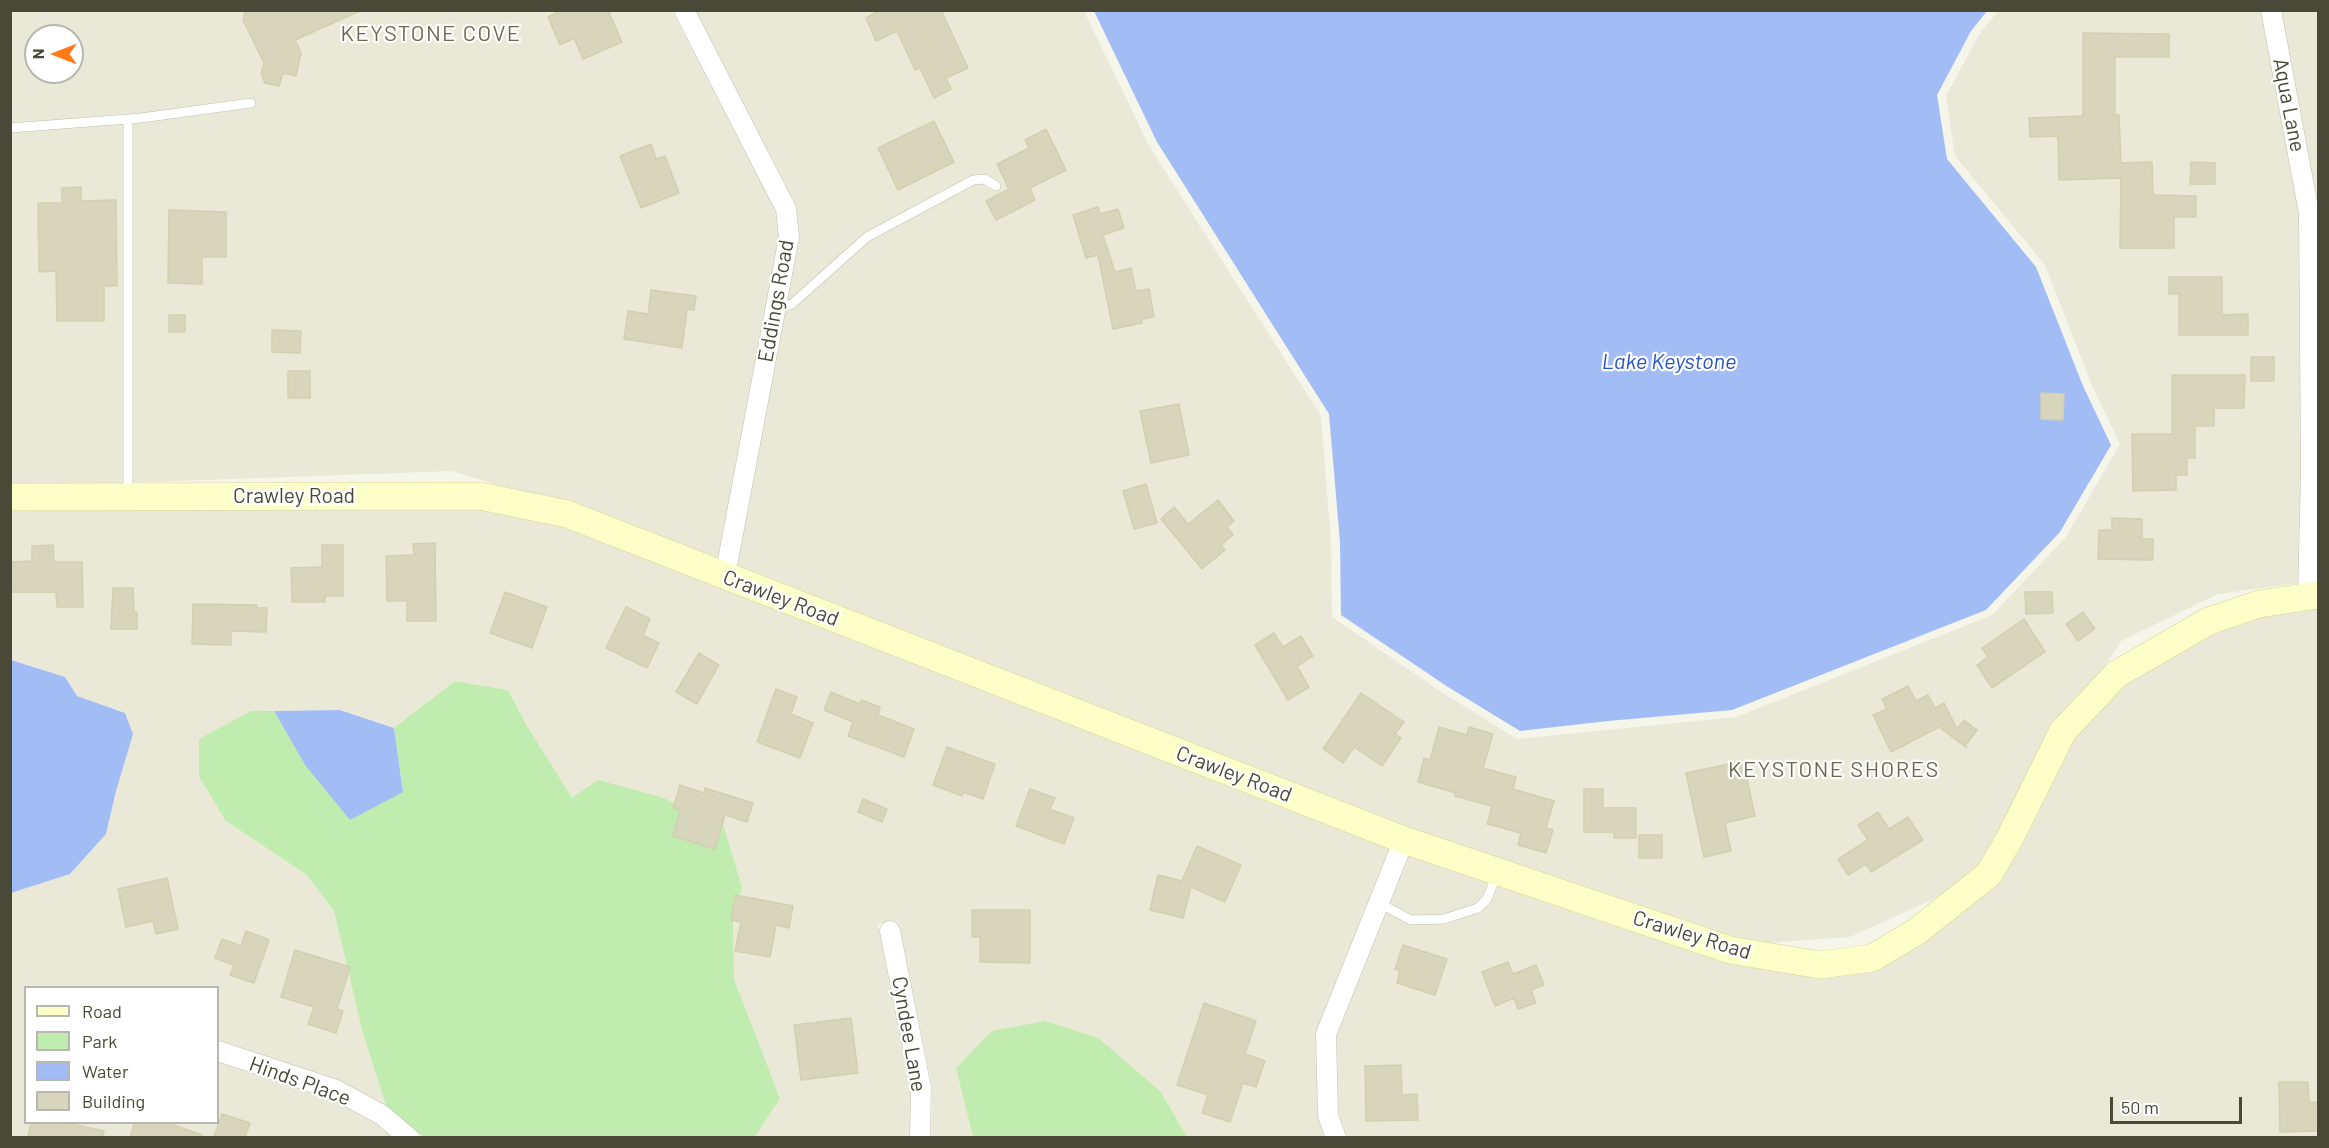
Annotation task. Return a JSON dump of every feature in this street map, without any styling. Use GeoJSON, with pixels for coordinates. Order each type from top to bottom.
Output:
{"type":"FeatureCollection","features":[{"type":"Feature","properties":{"kind":"street","name":"Eddings Road"},"geometry":{"type":"LineString","coordinates":[[684,10],[786,209],[789,237],[725,576]]}},
{"type":"Feature","properties":{"kind":"street","name":"Aqua Lane"},"geometry":{"type":"LineString","coordinates":[[2271,10],[2309,213],[2313,595]]}},
{"type":"Feature","properties":{"kind":"street","name":"Crawley Road"},"geometry":{"type":"LineString","coordinates":[[10,497],[480,496],[567,514],[1404,840],[1730,950],[1820,965],[1872,958],[1916,932],[1989,874],[2010,838],[2063,731],[2117,674],[2209,621],[2259,604],[2313,595]]}},
{"type":"Feature","properties":{"kind":"street"},"geometry":{"type":"LineString","coordinates":[[1336,1137],[1328,1116],[1326,1034],[1404,840]]}},
{"type":"Feature","properties":{"kind":"street","name":"Cyndee Lane"},"geometry":{"type":"LineString","coordinates":[[890,932],[921,1088],[920,1137]]}},
{"type":"Feature","properties":{"kind":"street","name":"Hinds Place"},"geometry":{"type":"LineString","coordinates":[[219,1051],[336,1090],[382,1115],[409,1137]]}},
{"type":"Feature","properties":{"kind":"lane"},"geometry":{"type":"LineString","coordinates":[[10,128],[128,119],[251,103]]}},
{"type":"Feature","properties":{"kind":"lane"},"geometry":{"type":"LineString","coordinates":[[128,119],[128,496]]}},
{"type":"Feature","properties":{"kind":"lane"},"geometry":{"type":"LineString","coordinates":[[775,310],[792,304],[867,237],[973,180],[984,179],[996,186]]}},
{"type":"Feature","properties":{"kind":"lane"},"geometry":{"type":"LineString","coordinates":[[1379,903],[1411,920],[1444,920],[1478,908],[1487,899],[1498,872]]}},
{"type":"Feature","properties":{"kind":"shaded area"},"geometry":{"type":"Polygon","coordinates":[[[10,11],[672,11],[776,211],[779,236],[717,563],[553,502],[452,471],[11,487],[10,11]]]}},
{"type":"Feature","properties":{"kind":"shaded area"},"geometry":{"type":"Polygon","coordinates":[[[695,11],[1084,11],[1149,146],[1321,416],[1331,542],[1332,617],[1443,693],[1517,739],[1736,717],[1992,615],[2066,537],[2120,444],[2091,383],[2045,265],[1955,156],[1946,96],[1979,35],[1998,11],[2261,11],[2299,214],[2301,470],[2298,583],[2218,594],[2121,641],[1980,868],[1958,888],[1850,937],[1750,944],[1408,832],[736,570],[799,236],[796,205],[695,11]]]}},
{"type":"Feature","properties":{"kind":"shaded area"},"geometry":{"type":"Polygon","coordinates":[[[2281,11],[2318,11],[2318,208],[2281,11]]]}},
{"type":"Feature","properties":{"kind":"shaded area"},"geometry":{"type":"Polygon","coordinates":[[[479,505],[564,523],[1391,845],[1316,1034],[1318,1118],[1325,1137],[1187,1137],[1161,1092],[957,1068],[973,1137],[931,1137],[932,1086],[898,921],[878,924],[911,1088],[910,1137],[755,1137],[780,1097],[734,979],[733,915],[742,888],[572,799],[527,726],[508,690],[455,681],[394,728],[340,710],[252,711],[226,821],[307,875],[334,911],[362,1030],[386,1106],[341,1082],[219,1041],[219,986],[24,986],[24,1124],[219,1124],[219,1061],[332,1098],[376,1122],[394,1137],[11,1137],[11,893],[70,874],[106,834],[116,791],[125,713],[77,696],[65,677],[11,660],[11,506],[479,505]]]}},
{"type":"Feature","properties":{"kind":"shaded area"},"geometry":{"type":"Polygon","coordinates":[[[2318,604],[2318,1137],[1347,1137],[1338,1114],[1337,1035],[1410,852],[1819,974],[1972,901],[2072,736],[2125,681],[2214,630],[2262,613],[2318,604]]]}},
{"type":"Feature","properties":{"kind":"green space"},"geometry":{"type":"Polygon","coordinates":[[[455,681],[508,690],[527,726],[572,798],[598,780],[661,797],[723,824],[742,888],[733,915],[734,979],[780,1098],[755,1137],[423,1137],[386,1106],[362,1030],[334,911],[307,875],[226,821],[199,776],[199,739],[251,711],[274,711],[305,765],[403,792],[394,728],[455,681]]]}},
{"type":"Feature","properties":{"kind":"green space"},"geometry":{"type":"Polygon","coordinates":[[[1045,1021],[1098,1038],[1161,1092],[1187,1137],[973,1137],[956,1068],[992,1031],[1045,1021]]]}},
{"type":"Feature","properties":{"kind":"water","name":"Lake Keystone"},"geometry":{"type":"Polygon","coordinates":[[[1094,11],[1987,11],[1971,31],[1937,95],[1947,159],[2036,267],[2083,386],[2111,445],[2060,532],[1986,610],[1732,710],[1520,731],[1448,687],[1341,615],[1340,542],[1329,414],[1157,142],[1094,11]]]}},
{"type":"Feature","properties":{"kind":"water"},"geometry":{"type":"Polygon","coordinates":[[[11,660],[65,677],[77,696],[125,713],[133,734],[106,834],[70,874],[11,893],[11,660]]]}},
{"type":"Feature","properties":{"kind":"water"},"geometry":{"type":"Polygon","coordinates":[[[340,710],[394,728],[403,792],[350,820],[305,765],[274,711],[340,710]]]}},
{"type":"Feature","properties":{"kind":"building"},"geometry":{"type":"Polygon","coordinates":[[[245,10],[362,10],[295,40],[301,53],[296,76],[283,73],[279,86],[265,83],[261,74],[264,63],[243,20],[245,10]]]}},
{"type":"Feature","properties":{"kind":"building"},"geometry":{"type":"Polygon","coordinates":[[[562,10],[608,10],[622,42],[583,59],[574,38],[560,45],[548,17],[562,10]]]}},
{"type":"Feature","properties":{"kind":"building"},"geometry":{"type":"Polygon","coordinates":[[[881,10],[941,10],[968,68],[946,78],[951,89],[934,98],[920,68],[915,70],[897,31],[876,41],[866,18],[881,10]]]}},
{"type":"Feature","properties":{"kind":"building"},"geometry":{"type":"Polygon","coordinates":[[[2083,33],[2169,34],[2169,57],[2115,57],[2115,115],[2119,115],[2121,163],[2152,162],[2153,195],[2196,196],[2196,217],[2174,217],[2174,248],[2120,248],[2121,178],[2059,180],[2058,136],[2030,137],[2029,118],[2083,116],[2083,33]]]}},
{"type":"Feature","properties":{"kind":"building"},"geometry":{"type":"Polygon","coordinates":[[[934,121],[954,162],[898,190],[878,148],[934,121]]]}},
{"type":"Feature","properties":{"kind":"building"},"geometry":{"type":"Polygon","coordinates":[[[1046,129],[1066,170],[1030,188],[1035,200],[996,220],[986,201],[1009,189],[997,164],[1029,148],[1025,140],[1046,129]]]}},
{"type":"Feature","properties":{"kind":"building"},"geometry":{"type":"Polygon","coordinates":[[[651,144],[656,159],[665,156],[679,193],[641,208],[620,156],[651,144]]]}},
{"type":"Feature","properties":{"kind":"building"},"geometry":{"type":"Polygon","coordinates":[[[2191,162],[2215,163],[2215,184],[2190,184],[2191,162]]]}},
{"type":"Feature","properties":{"kind":"building"},"geometry":{"type":"Polygon","coordinates":[[[81,187],[81,201],[116,200],[117,286],[104,286],[104,321],[57,321],[56,271],[39,272],[38,203],[62,203],[62,188],[81,187]]]}},
{"type":"Feature","properties":{"kind":"building"},"geometry":{"type":"Polygon","coordinates":[[[1098,207],[1100,214],[1118,209],[1124,228],[1103,235],[1115,272],[1131,268],[1136,291],[1149,289],[1154,317],[1142,319],[1142,323],[1113,329],[1098,255],[1086,258],[1073,215],[1098,207]]]}},
{"type":"Feature","properties":{"kind":"building"},"geometry":{"type":"Polygon","coordinates":[[[169,210],[226,212],[226,257],[202,257],[202,284],[168,283],[169,210]]]}},
{"type":"Feature","properties":{"kind":"building"},"geometry":{"type":"Polygon","coordinates":[[[2169,277],[2222,277],[2222,315],[2248,314],[2248,335],[2179,335],[2179,294],[2169,294],[2169,277]]]}},
{"type":"Feature","properties":{"kind":"building"},"geometry":{"type":"Polygon","coordinates":[[[651,290],[696,296],[694,310],[687,309],[682,348],[624,339],[628,311],[648,314],[651,290]]]}},
{"type":"Feature","properties":{"kind":"building"},"geometry":{"type":"Polygon","coordinates":[[[169,315],[185,315],[185,332],[169,332],[169,315]]]}},
{"type":"Feature","properties":{"kind":"building"},"geometry":{"type":"Polygon","coordinates":[[[272,330],[301,331],[300,353],[272,352],[272,330]]]}},
{"type":"Feature","properties":{"kind":"building"},"geometry":{"type":"Polygon","coordinates":[[[2251,357],[2274,357],[2274,381],[2251,381],[2251,357]]]}},
{"type":"Feature","properties":{"kind":"building"},"geometry":{"type":"Polygon","coordinates":[[[288,371],[310,371],[310,398],[288,398],[288,371]]]}},
{"type":"Feature","properties":{"kind":"building"},"geometry":{"type":"Polygon","coordinates":[[[2172,375],[2245,375],[2244,408],[2214,408],[2214,426],[2195,426],[2195,458],[2187,458],[2187,475],[2176,475],[2176,490],[2133,491],[2132,434],[2172,434],[2172,375]]]}},
{"type":"Feature","properties":{"kind":"building"},"geometry":{"type":"Polygon","coordinates":[[[2041,393],[2064,394],[2063,420],[2041,419],[2041,393]]]}},
{"type":"Feature","properties":{"kind":"building"},"geometry":{"type":"Polygon","coordinates":[[[1179,404],[1189,455],[1151,463],[1140,411],[1179,404]]]}},
{"type":"Feature","properties":{"kind":"building"},"geometry":{"type":"Polygon","coordinates":[[[1146,484],[1157,523],[1134,529],[1123,491],[1146,484]]]}},
{"type":"Feature","properties":{"kind":"building"},"geometry":{"type":"Polygon","coordinates":[[[1218,500],[1234,521],[1227,527],[1233,535],[1221,545],[1225,550],[1202,569],[1161,519],[1174,507],[1188,524],[1218,500]]]}},
{"type":"Feature","properties":{"kind":"building"},"geometry":{"type":"Polygon","coordinates":[[[2112,518],[2142,519],[2142,539],[2153,539],[2153,560],[2098,559],[2099,530],[2112,530],[2112,518]]]}},
{"type":"Feature","properties":{"kind":"building"},"geometry":{"type":"Polygon","coordinates":[[[435,543],[436,621],[407,621],[407,601],[387,601],[386,556],[414,555],[413,544],[435,543]]]}},
{"type":"Feature","properties":{"kind":"building"},"geometry":{"type":"Polygon","coordinates":[[[53,545],[54,562],[82,562],[83,607],[57,607],[56,592],[10,592],[10,562],[32,561],[32,546],[53,545]]]}},
{"type":"Feature","properties":{"kind":"building"},"geometry":{"type":"Polygon","coordinates":[[[322,545],[343,545],[343,596],[325,596],[325,602],[292,602],[291,568],[322,567],[322,545]]]}},
{"type":"Feature","properties":{"kind":"building"},"geometry":{"type":"Polygon","coordinates":[[[113,588],[133,588],[137,629],[111,629],[113,588]]]}},
{"type":"Feature","properties":{"kind":"building"},"geometry":{"type":"Polygon","coordinates":[[[505,592],[547,607],[532,648],[490,633],[505,592]]]}},
{"type":"Feature","properties":{"kind":"building"},"geometry":{"type":"Polygon","coordinates":[[[2025,592],[2052,592],[2053,613],[2026,614],[2025,592]]]}},
{"type":"Feature","properties":{"kind":"building"},"geometry":{"type":"Polygon","coordinates":[[[193,604],[257,605],[257,608],[267,608],[266,632],[231,631],[231,645],[192,644],[193,604]]]}},
{"type":"Feature","properties":{"kind":"building"},"geometry":{"type":"Polygon","coordinates":[[[626,607],[650,619],[643,635],[659,643],[647,668],[606,648],[626,607]]]}},
{"type":"Feature","properties":{"kind":"building"},"geometry":{"type":"Polygon","coordinates":[[[2083,612],[2095,629],[2078,641],[2066,624],[2083,612]]]}},
{"type":"Feature","properties":{"kind":"building"},"geometry":{"type":"Polygon","coordinates":[[[2024,619],[2045,652],[1992,688],[1977,665],[1988,657],[1982,648],[2024,619]]]}},
{"type":"Feature","properties":{"kind":"building"},"geometry":{"type":"Polygon","coordinates":[[[1274,633],[1283,647],[1301,636],[1313,656],[1297,666],[1309,687],[1288,700],[1255,645],[1274,633]]]}},
{"type":"Feature","properties":{"kind":"building"},"geometry":{"type":"Polygon","coordinates":[[[699,653],[719,665],[697,704],[676,692],[699,653]]]}},
{"type":"Feature","properties":{"kind":"building"},"geometry":{"type":"Polygon","coordinates":[[[1908,686],[1916,701],[1928,695],[1935,708],[1944,703],[1957,729],[1964,720],[1977,730],[1965,746],[1967,748],[1939,727],[1891,752],[1873,715],[1887,709],[1882,699],[1908,686]]]}},
{"type":"Feature","properties":{"kind":"building"},"geometry":{"type":"Polygon","coordinates":[[[776,689],[797,697],[791,714],[813,723],[800,758],[757,742],[776,689]]]}},
{"type":"Feature","properties":{"kind":"building"},"geometry":{"type":"Polygon","coordinates":[[[831,692],[860,704],[861,700],[880,707],[878,715],[914,729],[904,757],[848,736],[853,722],[824,710],[831,692]]]}},
{"type":"Feature","properties":{"kind":"building"},"geometry":{"type":"Polygon","coordinates":[[[1361,693],[1404,722],[1395,734],[1401,738],[1382,766],[1354,747],[1343,763],[1323,749],[1361,693]]]}},
{"type":"Feature","properties":{"kind":"building"},"geometry":{"type":"Polygon","coordinates":[[[1439,727],[1467,735],[1469,727],[1493,734],[1483,768],[1516,777],[1513,789],[1554,801],[1546,828],[1553,830],[1546,853],[1518,845],[1521,833],[1487,824],[1492,806],[1455,796],[1456,793],[1418,782],[1424,758],[1430,760],[1439,727]]]}},
{"type":"Feature","properties":{"kind":"building"},"geometry":{"type":"Polygon","coordinates":[[[947,747],[995,764],[983,799],[963,792],[962,796],[933,785],[947,747]]]}},
{"type":"Feature","properties":{"kind":"building"},"geometry":{"type":"Polygon","coordinates":[[[1743,761],[1755,816],[1725,823],[1731,851],[1704,857],[1686,773],[1743,761]]]}},
{"type":"Feature","properties":{"kind":"building"},"geometry":{"type":"Polygon","coordinates":[[[680,785],[704,793],[705,788],[753,803],[747,822],[725,815],[715,849],[673,836],[680,810],[673,808],[680,785]]]}},
{"type":"Feature","properties":{"kind":"building"},"geometry":{"type":"Polygon","coordinates":[[[1030,789],[1055,798],[1050,809],[1074,818],[1064,844],[1016,826],[1030,789]]]}},
{"type":"Feature","properties":{"kind":"building"},"geometry":{"type":"Polygon","coordinates":[[[1584,789],[1603,789],[1603,808],[1636,808],[1636,838],[1614,838],[1614,832],[1584,832],[1584,789]]]}},
{"type":"Feature","properties":{"kind":"building"},"geometry":{"type":"Polygon","coordinates":[[[863,799],[887,809],[882,822],[858,812],[863,799]]]}},
{"type":"Feature","properties":{"kind":"building"},"geometry":{"type":"Polygon","coordinates":[[[1878,812],[1889,829],[1908,817],[1923,840],[1871,872],[1866,864],[1848,875],[1838,859],[1868,840],[1858,825],[1878,812]]]}},
{"type":"Feature","properties":{"kind":"building"},"geometry":{"type":"Polygon","coordinates":[[[1639,835],[1662,835],[1662,858],[1639,858],[1639,835]]]}},
{"type":"Feature","properties":{"kind":"building"},"geometry":{"type":"Polygon","coordinates":[[[1197,846],[1241,865],[1225,902],[1191,887],[1183,918],[1150,910],[1158,875],[1182,881],[1197,846]]]}},
{"type":"Feature","properties":{"kind":"building"},"geometry":{"type":"Polygon","coordinates":[[[167,878],[178,929],[156,934],[153,921],[126,927],[118,889],[167,878]]]}},
{"type":"Feature","properties":{"kind":"building"},"geometry":{"type":"Polygon","coordinates":[[[735,895],[793,906],[789,928],[776,925],[770,957],[735,951],[741,922],[731,920],[735,895]]]}},
{"type":"Feature","properties":{"kind":"building"},"geometry":{"type":"Polygon","coordinates":[[[972,910],[1030,910],[1030,963],[980,962],[980,937],[972,937],[972,910]]]}},
{"type":"Feature","properties":{"kind":"building"},"geometry":{"type":"Polygon","coordinates":[[[246,931],[269,940],[254,983],[230,975],[234,965],[215,958],[222,939],[241,946],[246,931]]]}},
{"type":"Feature","properties":{"kind":"building"},"geometry":{"type":"Polygon","coordinates":[[[1403,945],[1447,959],[1435,995],[1397,983],[1400,971],[1395,969],[1403,945]]]}},
{"type":"Feature","properties":{"kind":"building"},"geometry":{"type":"Polygon","coordinates":[[[295,950],[350,967],[337,1009],[343,1011],[336,1033],[308,1024],[314,1007],[281,997],[295,950]]]}},
{"type":"Feature","properties":{"kind":"building"},"geometry":{"type":"Polygon","coordinates":[[[1508,962],[1513,974],[1536,965],[1544,985],[1531,990],[1536,1003],[1518,1009],[1514,998],[1495,1006],[1482,972],[1508,962]]]}},
{"type":"Feature","properties":{"kind":"building"},"geometry":{"type":"Polygon","coordinates":[[[1204,1003],[1256,1021],[1245,1054],[1265,1061],[1256,1087],[1243,1083],[1230,1122],[1202,1113],[1208,1095],[1177,1085],[1204,1003]]]}},
{"type":"Feature","properties":{"kind":"building"},"geometry":{"type":"Polygon","coordinates":[[[851,1018],[858,1073],[801,1080],[794,1025],[851,1018]]]}},
{"type":"Feature","properties":{"kind":"building"},"geometry":{"type":"Polygon","coordinates":[[[1401,1065],[1402,1095],[1417,1094],[1418,1120],[1366,1121],[1365,1066],[1401,1065]]]}},
{"type":"Feature","properties":{"kind":"building"},"geometry":{"type":"Polygon","coordinates":[[[2279,1082],[2308,1082],[2309,1102],[2319,1102],[2319,1131],[2280,1132],[2279,1082]]]}},
{"type":"Feature","properties":{"kind":"building"},"geometry":{"type":"Polygon","coordinates":[[[222,1114],[250,1123],[245,1137],[214,1137],[222,1114]]]}},
{"type":"Feature","properties":{"kind":"building"},"geometry":{"type":"Polygon","coordinates":[[[31,1124],[72,1124],[104,1131],[103,1137],[28,1137],[31,1124]]]}},
{"type":"Feature","properties":{"kind":"building"},"geometry":{"type":"Polygon","coordinates":[[[134,1124],[171,1124],[202,1135],[201,1137],[130,1137],[134,1124]]]}},
{"type":"Feature","properties":{"kind":"district","name":"KEYSTONE COVE"},"geometry":{"type":"Point","coordinates":[431,34]}},
{"type":"Feature","properties":{"kind":"district","name":"KEYSTONE SHORES"},"geometry":{"type":"Point","coordinates":[1834,770]}}]}
